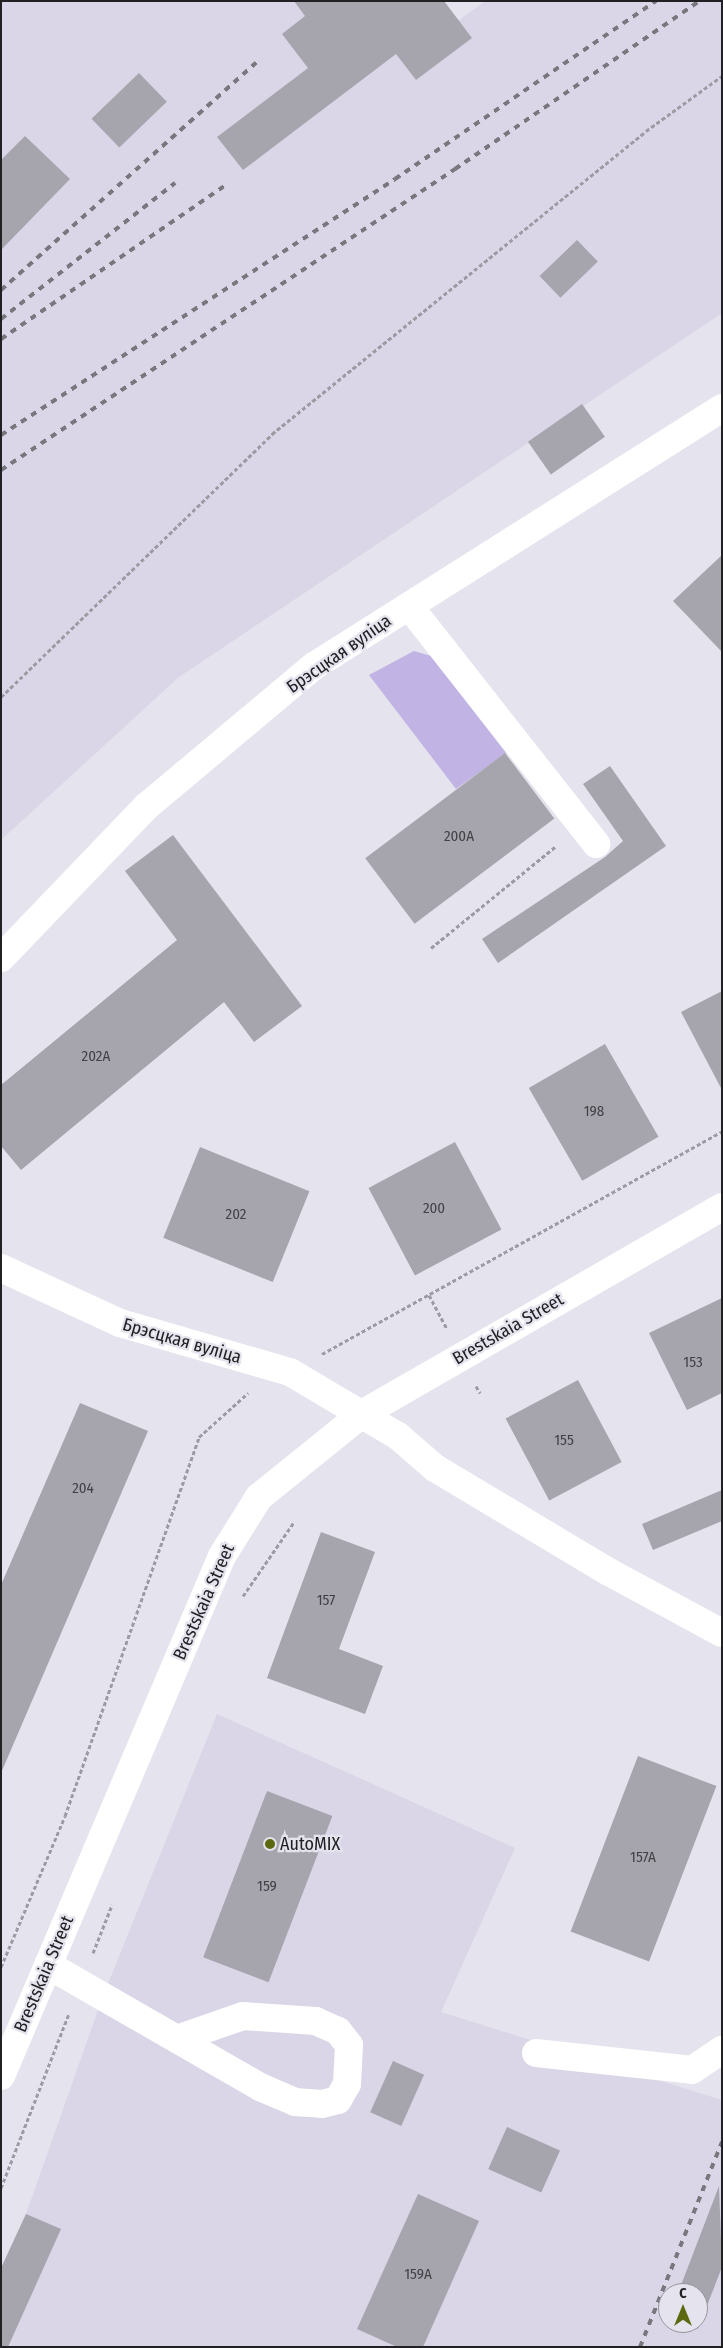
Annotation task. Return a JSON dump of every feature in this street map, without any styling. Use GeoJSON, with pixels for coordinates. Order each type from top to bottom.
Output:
{"type":"FeatureCollection","features":[{"type":"Feature","properties":{"kind":"street","name":"Брэсцкая вуліца"},"geometry":{"type":"LineString","coordinates":[[1,958],[147,806],[314,666],[722,408]]}},
{"type":"Feature","properties":{"kind":"street"},"geometry":{"type":"LineString","coordinates":[[409,606],[589,835]]}},
{"type":"Feature","properties":{"kind":"street","name":"Brestskaia Street"},"geometry":{"type":"LineString","coordinates":[[1,2076],[222,1556],[258,1497],[362,1414],[722,1207]]}},
{"type":"Feature","properties":{"kind":"street","name":"Брэсцкая вуліца"},"geometry":{"type":"LineString","coordinates":[[1,1268],[120,1323],[290,1372],[398,1436],[435,1468],[609,1572],[722,1633]]}},
{"type":"Feature","properties":{"kind":"street"},"geometry":{"type":"LineString","coordinates":[[48,1964],[176,2039],[260,2087],[304,2105],[338,2100],[347,2084],[349,2045],[338,2031],[316,2021],[243,2016],[176,2039]]}},
{"type":"Feature","properties":{"kind":"street"},"geometry":{"type":"LineString","coordinates":[[536,2053],[692,2070],[722,2050]]}},
{"type":"Feature","properties":{"kind":"path"},"geometry":{"type":"LineString","coordinates":[[1,697],[272,434],[646,131],[722,76]]}},
{"type":"Feature","properties":{"kind":"path"},"geometry":{"type":"LineString","coordinates":[[431,948],[589,835]]}},
{"type":"Feature","properties":{"kind":"path"},"geometry":{"type":"LineString","coordinates":[[1,1967],[65,1816],[199,1437],[247,1393],[290,1372],[722,1131]]}},
{"type":"Feature","properties":{"kind":"path"},"geometry":{"type":"LineString","coordinates":[[242,1597],[294,1522]]}},
{"type":"Feature","properties":{"kind":"path"},"geometry":{"type":"LineString","coordinates":[[1,2188],[113,1902]]}},
{"type":"Feature","properties":{"kind":"shaded area"},"geometry":{"type":"Polygon","coordinates":[[[1,1],[356,1],[416,80],[471,38],[458,21],[485,1],[722,1],[722,313],[179,677],[1,840],[1,1]]]}},
{"type":"Feature","properties":{"kind":"shaded area"},"geometry":{"type":"Polygon","coordinates":[[[414,651],[431,656],[506,753],[456,789],[369,675],[414,651]]]}},
{"type":"Feature","properties":{"kind":"shaded area"},"geometry":{"type":"Polygon","coordinates":[[[217,1714],[515,1848],[441,2012],[722,2100],[722,2347],[1,2347],[1,2268],[26,2214],[103,1996],[217,1714]]]}},
{"type":"Feature","properties":{"kind":"building"},"geometry":{"type":"Polygon","coordinates":[[[294,1],[444,1],[472,38],[416,80],[396,54],[243,170],[217,137],[308,68],[282,34],[305,16],[294,1]]]}},
{"type":"Feature","properties":{"kind":"building"},"geometry":{"type":"Polygon","coordinates":[[[139,73],[167,102],[119,148],[92,119],[139,73]]]}},
{"type":"Feature","properties":{"kind":"building"},"geometry":{"type":"Polygon","coordinates":[[[25,136],[70,179],[1,250],[1,160],[25,136]]]}},
{"type":"Feature","properties":{"kind":"building"},"geometry":{"type":"Polygon","coordinates":[[[577,240],[598,262],[560,298],[540,276],[577,240]]]}},
{"type":"Feature","properties":{"kind":"building"},"geometry":{"type":"Polygon","coordinates":[[[582,404],[605,437],[551,475],[528,442],[582,404]]]}},
{"type":"Feature","properties":{"kind":"building"},"geometry":{"type":"Polygon","coordinates":[[[722,555],[722,652],[673,601],[722,555]]]}},
{"type":"Feature","properties":{"kind":"building"},"geometry":{"type":"Polygon","coordinates":[[[505,753],[554,818],[415,924],[365,858],[505,753]]]}},
{"type":"Feature","properties":{"kind":"building"},"geometry":{"type":"Polygon","coordinates":[[[610,766],[666,846],[498,963],[482,939],[605,857],[623,841],[583,784],[610,766]]]}},
{"type":"Feature","properties":{"kind":"building"},"geometry":{"type":"Polygon","coordinates":[[[173,835],[302,1006],[254,1042],[224,1002],[21,1170],[1,1146],[1,1085],[177,940],[125,871],[173,835]]]}},
{"type":"Feature","properties":{"kind":"building"},"geometry":{"type":"Polygon","coordinates":[[[722,991],[722,1090],[681,1012],[722,991]]]}},
{"type":"Feature","properties":{"kind":"building"},"geometry":{"type":"Polygon","coordinates":[[[605,1044],[658,1137],[582,1181],[529,1088],[605,1044]]]}},
{"type":"Feature","properties":{"kind":"building"},"geometry":{"type":"Polygon","coordinates":[[[455,1142],[501,1229],[415,1275],[368,1188],[455,1142]]]}},
{"type":"Feature","properties":{"kind":"building"},"geometry":{"type":"Polygon","coordinates":[[[200,1147],[309,1191],[273,1282],[163,1238],[200,1147]]]}},
{"type":"Feature","properties":{"kind":"building"},"geometry":{"type":"Polygon","coordinates":[[[722,1298],[722,1393],[687,1410],[649,1333],[722,1298]]]}},
{"type":"Feature","properties":{"kind":"building"},"geometry":{"type":"Polygon","coordinates":[[[578,1380],[622,1462],[549,1501],[506,1418],[578,1380]]]}},
{"type":"Feature","properties":{"kind":"building"},"geometry":{"type":"Polygon","coordinates":[[[80,1403],[148,1431],[1,1773],[1,1585],[80,1403]]]}},
{"type":"Feature","properties":{"kind":"building"},"geometry":{"type":"Polygon","coordinates":[[[722,1490],[722,1521],[653,1550],[642,1524],[722,1490]]]}},
{"type":"Feature","properties":{"kind":"building"},"geometry":{"type":"Polygon","coordinates":[[[321,1532],[375,1552],[339,1649],[383,1666],[365,1714],[267,1678],[321,1532]]]}},
{"type":"Feature","properties":{"kind":"building"},"geometry":{"type":"Polygon","coordinates":[[[638,1756],[716,1786],[649,1962],[571,1932],[638,1756]]]}},
{"type":"Feature","properties":{"kind":"building"},"geometry":{"type":"Polygon","coordinates":[[[267,1791],[332,1816],[269,1982],[203,1957],[267,1791]]]}},
{"type":"Feature","properties":{"kind":"building"},"geometry":{"type":"Polygon","coordinates":[[[393,2061],[424,2075],[401,2126],[370,2112],[393,2061]]]}},
{"type":"Feature","properties":{"kind":"building"},"geometry":{"type":"Polygon","coordinates":[[[507,2127],[560,2151],[541,2193],[488,2169],[507,2127]]]}},
{"type":"Feature","properties":{"kind":"building"},"geometry":{"type":"Polygon","coordinates":[[[719,2186],[722,2267],[708,2303],[708,2283],[682,2283],[719,2186]]]}},
{"type":"Feature","properties":{"kind":"building"},"geometry":{"type":"Polygon","coordinates":[[[418,2194],[479,2221],[423,2347],[397,2347],[357,2329],[418,2194]]]}},
{"type":"Feature","properties":{"kind":"building"},"geometry":{"type":"Polygon","coordinates":[[[26,2214],[61,2229],[8,2347],[1,2347],[1,2268],[26,2214]]]}},
{"type":"Feature","properties":{"kind":"railway"},"geometry":{"type":"LineString","coordinates":[[1,435],[395,179],[656,1]]}},
{"type":"Feature","properties":{"kind":"railway"},"geometry":{"type":"LineString","coordinates":[[1,470],[455,169],[699,1]]}},
{"type":"Feature","properties":{"kind":"railway"},"geometry":{"type":"LineString","coordinates":[[1,290],[259,60]]}},
{"type":"Feature","properties":{"kind":"railway"},"geometry":{"type":"LineString","coordinates":[[1,319],[175,183]]}},
{"type":"Feature","properties":{"kind":"railway"},"geometry":{"type":"LineString","coordinates":[[1,339],[227,184]]}},
{"type":"Feature","properties":{"kind":"railway"},"geometry":{"type":"LineString","coordinates":[[640,2347],[722,2142]]}},
{"type":"Feature","properties":{"kind":"place","name":"AutoMIX"},"geometry":{"type":"Point","coordinates":[270,1844]}}]}
